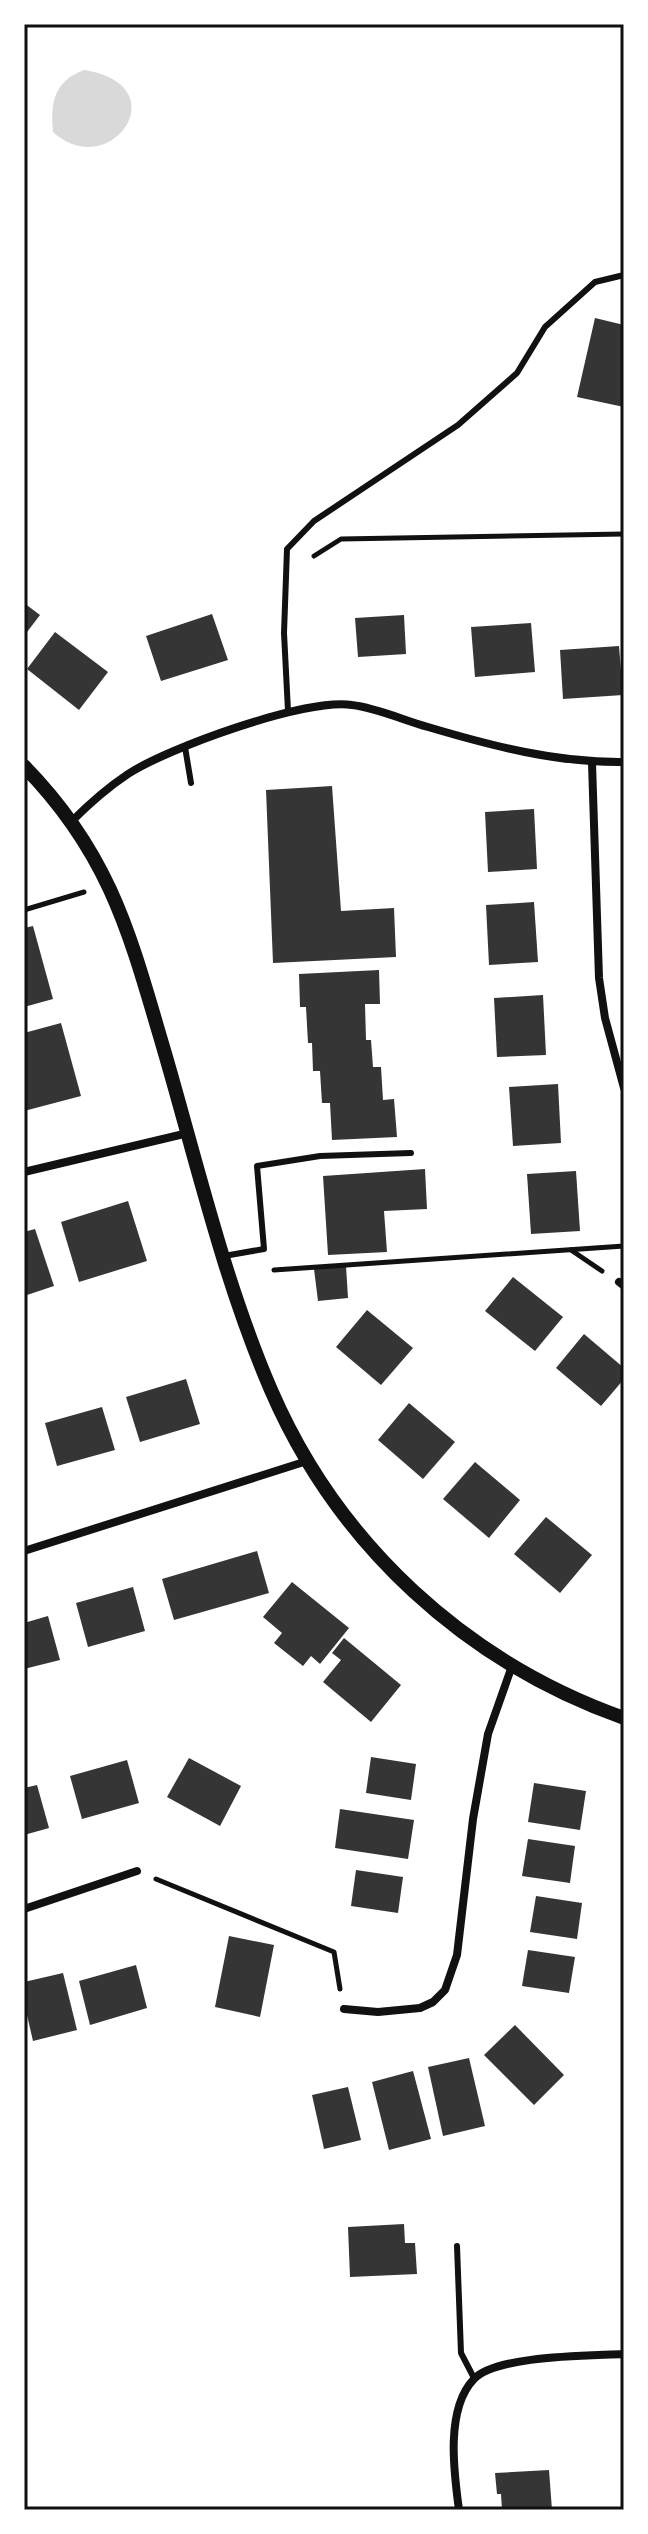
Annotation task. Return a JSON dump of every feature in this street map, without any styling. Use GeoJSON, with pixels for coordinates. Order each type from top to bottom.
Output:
{"type":"FeatureCollection","features":[{"type":"Feature","properties":{"kind":"street"},"geometry":{"type":"LineString","coordinates":[[72,821],[130,773],[185,747],[288,711],[350,704],[499,748],[592,763],[624,762]]}},
{"type":"Feature","properties":{"kind":"street"},"geometry":{"type":"LineString","coordinates":[[592,763],[599,978],[605,1018],[624,1088]]}},
{"type":"Feature","properties":{"kind":"street"},"geometry":{"type":"LineString","coordinates":[[24,766],[72,821],[109,884],[128,929],[229,1273],[271,1390],[307,1461],[351,1527],[393,1572],[449,1623],[512,1666],[564,1694],[624,1718]]}},
{"type":"Feature","properties":{"kind":"street"},"geometry":{"type":"LineString","coordinates":[[24,1172],[188,1133]]}},
{"type":"Feature","properties":{"kind":"street"},"geometry":{"type":"LineString","coordinates":[[24,1551],[307,1461]]}},
{"type":"Feature","properties":{"kind":"street"},"geometry":{"type":"LineString","coordinates":[[344,2009],[378,2012],[420,2008],[433,2002],[445,1990],[457,1955],[473,1819],[488,1734],[512,1666]]}},
{"type":"Feature","properties":{"kind":"street"},"geometry":{"type":"LineString","coordinates":[[24,1909],[137,1871]]}},
{"type":"Feature","properties":{"kind":"street"},"geometry":{"type":"LineString","coordinates":[[459,2510],[453,2463],[456,2412],[474,2378],[514,2360],[624,2354]]}},
{"type":"Feature","properties":{"kind":"lane"},"geometry":{"type":"LineString","coordinates":[[288,711],[284,633],[287,549],[314,521],[458,425],[517,373],[545,327],[595,282],[624,275]]}},
{"type":"Feature","properties":{"kind":"lane"},"geometry":{"type":"LineString","coordinates":[[185,747],[191,783]]}},
{"type":"Feature","properties":{"kind":"lane"},"geometry":{"type":"LineString","coordinates":[[224,1256],[264,1249],[257,1166],[320,1156],[411,1153]]}},
{"type":"Feature","properties":{"kind":"lane"},"geometry":{"type":"LineString","coordinates":[[457,2246],[461,2353],[474,2378]]}},
{"type":"Feature","properties":{"kind":"path"},"geometry":{"type":"LineString","coordinates":[[287,573],[341,539],[624,534]]}},
{"type":"Feature","properties":{"kind":"path"},"geometry":{"type":"LineString","coordinates":[[24,910],[109,884]]}},
{"type":"Feature","properties":{"kind":"path"},"geometry":{"type":"LineString","coordinates":[[229,1273],[624,1246]]}},
{"type":"Feature","properties":{"kind":"path"},"geometry":{"type":"LineString","coordinates":[[570,1249],[621,1284]]}},
{"type":"Feature","properties":{"kind":"path"},"geometry":{"type":"LineString","coordinates":[[137,1871],[334,1952],[344,2009]]}},
{"type":"Feature","properties":{"kind":"shaded area"},"geometry":{"type":"Polygon","coordinates":[[[84,70],[113,79],[128,93],[131,110],[126,126],[113,139],[95,146],[75,145],[53,132],[52,112],[56,94],[66,80],[84,70]]]}},
{"type":"Feature","properties":{"kind":"building"},"geometry":{"type":"Polygon","coordinates":[[[595,318],[624,325],[624,407],[577,397],[595,318]]]}},
{"type":"Feature","properties":{"kind":"building"},"geometry":{"type":"Polygon","coordinates":[[[24,603],[40,615],[24,636],[24,603]]]}},
{"type":"Feature","properties":{"kind":"building"},"geometry":{"type":"Polygon","coordinates":[[[212,614],[228,660],[161,681],[146,636],[212,614]]]}},
{"type":"Feature","properties":{"kind":"building"},"geometry":{"type":"Polygon","coordinates":[[[404,615],[406,654],[358,657],[355,618],[404,615]]]}},
{"type":"Feature","properties":{"kind":"building"},"geometry":{"type":"Polygon","coordinates":[[[531,623],[535,672],[475,677],[471,627],[531,623]]]}},
{"type":"Feature","properties":{"kind":"building"},"geometry":{"type":"Polygon","coordinates":[[[55,632],[108,672],[79,710],[27,669],[55,632]]]}},
{"type":"Feature","properties":{"kind":"building"},"geometry":{"type":"Polygon","coordinates":[[[619,646],[623,695],[563,699],[560,650],[619,646]]]}},
{"type":"Feature","properties":{"kind":"building"},"geometry":{"type":"Polygon","coordinates":[[[332,786],[341,911],[394,908],[396,957],[273,963],[266,790],[332,786]]]}},
{"type":"Feature","properties":{"kind":"building"},"geometry":{"type":"Polygon","coordinates":[[[534,809],[537,869],[488,872],[485,812],[534,809]]]}},
{"type":"Feature","properties":{"kind":"building"},"geometry":{"type":"Polygon","coordinates":[[[534,902],[538,962],[489,965],[486,905],[534,902]]]}},
{"type":"Feature","properties":{"kind":"building"},"geometry":{"type":"Polygon","coordinates":[[[33,926],[53,999],[24,1007],[24,928],[33,926]]]}},
{"type":"Feature","properties":{"kind":"building"},"geometry":{"type":"Polygon","coordinates":[[[379,970],[380,1004],[365,1004],[366,1040],[371,1040],[373,1067],[381,1067],[383,1100],[394,1099],[397,1137],[332,1140],[330,1103],[322,1103],[320,1071],[313,1071],[312,1043],[308,1043],[306,1007],[300,1007],[299,974],[379,970]]]}},
{"type":"Feature","properties":{"kind":"building"},"geometry":{"type":"Polygon","coordinates":[[[543,995],[546,1055],[497,1057],[494,998],[543,995]]]}},
{"type":"Feature","properties":{"kind":"building"},"geometry":{"type":"Polygon","coordinates":[[[61,1023],[81,1096],[24,1111],[24,1033],[61,1023]]]}},
{"type":"Feature","properties":{"kind":"building"},"geometry":{"type":"Polygon","coordinates":[[[558,1084],[561,1143],[513,1146],[509,1087],[558,1084]]]}},
{"type":"Feature","properties":{"kind":"building"},"geometry":{"type":"Polygon","coordinates":[[[425,1169],[427,1209],[384,1211],[387,1252],[328,1255],[323,1176],[425,1169]]]}},
{"type":"Feature","properties":{"kind":"building"},"geometry":{"type":"Polygon","coordinates":[[[576,1171],[580,1231],[531,1234],[527,1174],[576,1171]]]}},
{"type":"Feature","properties":{"kind":"building"},"geometry":{"type":"Polygon","coordinates":[[[128,1201],[147,1261],[79,1282],[61,1222],[128,1201]]]}},
{"type":"Feature","properties":{"kind":"building"},"geometry":{"type":"Polygon","coordinates":[[[35,1229],[54,1286],[24,1296],[24,1232],[35,1229]]]}},
{"type":"Feature","properties":{"kind":"building"},"geometry":{"type":"Polygon","coordinates":[[[346,1266],[348,1298],[318,1301],[314,1269],[346,1266]]]}},
{"type":"Feature","properties":{"kind":"building"},"geometry":{"type":"Polygon","coordinates":[[[513,1277],[563,1317],[535,1351],[485,1311],[513,1277]]]}},
{"type":"Feature","properties":{"kind":"building"},"geometry":{"type":"Polygon","coordinates":[[[367,1310],[413,1348],[381,1385],[336,1347],[367,1310]]]}},
{"type":"Feature","properties":{"kind":"building"},"geometry":{"type":"Polygon","coordinates":[[[584,1334],[624,1368],[624,1379],[601,1406],[556,1368],[584,1334]]]}},
{"type":"Feature","properties":{"kind":"building"},"geometry":{"type":"Polygon","coordinates":[[[186,1379],[200,1424],[140,1442],[126,1397],[186,1379]]]}},
{"type":"Feature","properties":{"kind":"building"},"geometry":{"type":"Polygon","coordinates":[[[409,1403],[455,1442],[423,1479],[378,1440],[409,1403]]]}},
{"type":"Feature","properties":{"kind":"building"},"geometry":{"type":"Polygon","coordinates":[[[102,1407],[115,1450],[57,1466],[45,1423],[102,1407]]]}},
{"type":"Feature","properties":{"kind":"building"},"geometry":{"type":"Polygon","coordinates":[[[475,1462],[520,1500],[489,1538],[443,1499],[475,1462]]]}},
{"type":"Feature","properties":{"kind":"building"},"geometry":{"type":"Polygon","coordinates":[[[546,1517],[592,1555],[560,1593],[514,1554],[546,1517]]]}},
{"type":"Feature","properties":{"kind":"building"},"geometry":{"type":"Polygon","coordinates":[[[257,1551],[269,1593],[174,1620],[162,1579],[257,1551]]]}},
{"type":"Feature","properties":{"kind":"building"},"geometry":{"type":"Polygon","coordinates":[[[292,1582],[349,1628],[320,1664],[311,1656],[303,1666],[274,1643],[282,1633],[263,1617],[292,1582]]]}},
{"type":"Feature","properties":{"kind":"building"},"geometry":{"type":"Polygon","coordinates":[[[133,1587],[145,1631],[88,1647],[76,1603],[133,1587]]]}},
{"type":"Feature","properties":{"kind":"building"},"geometry":{"type":"Polygon","coordinates":[[[48,1616],[60,1660],[24,1669],[24,1623],[48,1616]]]}},
{"type":"Feature","properties":{"kind":"building"},"geometry":{"type":"Polygon","coordinates":[[[344,1638],[401,1685],[371,1722],[323,1682],[341,1660],[332,1653],[344,1638]]]}},
{"type":"Feature","properties":{"kind":"building"},"geometry":{"type":"Polygon","coordinates":[[[371,1757],[416,1764],[411,1800],[366,1793],[371,1757]]]}},
{"type":"Feature","properties":{"kind":"building"},"geometry":{"type":"Polygon","coordinates":[[[189,1758],[241,1786],[220,1826],[167,1797],[189,1758]]]}},
{"type":"Feature","properties":{"kind":"building"},"geometry":{"type":"Polygon","coordinates":[[[127,1760],[139,1803],[82,1819],[70,1776],[127,1760]]]}},
{"type":"Feature","properties":{"kind":"building"},"geometry":{"type":"Polygon","coordinates":[[[534,1783],[586,1791],[580,1830],[528,1822],[534,1783]]]}},
{"type":"Feature","properties":{"kind":"building"},"geometry":{"type":"Polygon","coordinates":[[[37,1785],[49,1828],[24,1835],[24,1788],[37,1785]]]}},
{"type":"Feature","properties":{"kind":"building"},"geometry":{"type":"Polygon","coordinates":[[[340,1809],[414,1820],[408,1859],[335,1848],[340,1809]]]}},
{"type":"Feature","properties":{"kind":"building"},"geometry":{"type":"Polygon","coordinates":[[[528,1839],[575,1846],[570,1883],[522,1876],[528,1839]]]}},
{"type":"Feature","properties":{"kind":"building"},"geometry":{"type":"Polygon","coordinates":[[[356,1870],[403,1877],[398,1913],[351,1906],[356,1870]]]}},
{"type":"Feature","properties":{"kind":"building"},"geometry":{"type":"Polygon","coordinates":[[[536,1896],[582,1903],[577,1939],[530,1932],[536,1896]]]}},
{"type":"Feature","properties":{"kind":"building"},"geometry":{"type":"Polygon","coordinates":[[[229,1936],[274,1945],[260,2017],[215,2007],[229,1936]]]}},
{"type":"Feature","properties":{"kind":"building"},"geometry":{"type":"Polygon","coordinates":[[[528,1950],[575,1957],[569,1993],[522,1986],[528,1950]]]}},
{"type":"Feature","properties":{"kind":"building"},"geometry":{"type":"Polygon","coordinates":[[[136,1965],[147,2008],[90,2025],[79,1981],[136,1965]]]}},
{"type":"Feature","properties":{"kind":"building"},"geometry":{"type":"Polygon","coordinates":[[[63,1973],[77,2030],[33,2041],[24,2002],[24,1982],[63,1973]]]}},
{"type":"Feature","properties":{"kind":"building"},"geometry":{"type":"Polygon","coordinates":[[[515,2025],[564,2075],[534,2105],[484,2055],[515,2025]]]}},
{"type":"Feature","properties":{"kind":"building"},"geometry":{"type":"Polygon","coordinates":[[[469,2058],[485,2126],[443,2136],[428,2067],[469,2058]]]}},
{"type":"Feature","properties":{"kind":"building"},"geometry":{"type":"Polygon","coordinates":[[[413,2071],[431,2139],[389,2150],[372,2082],[413,2071]]]}},
{"type":"Feature","properties":{"kind":"building"},"geometry":{"type":"Polygon","coordinates":[[[348,2087],[361,2140],[324,2149],[312,2095],[348,2087]]]}},
{"type":"Feature","properties":{"kind":"building"},"geometry":{"type":"Polygon","coordinates":[[[404,2224],[405,2243],[415,2243],[417,2274],[350,2277],[348,2227],[404,2224]]]}},
{"type":"Feature","properties":{"kind":"building"},"geometry":{"type":"Polygon","coordinates":[[[549,2470],[552,2510],[502,2510],[495,2473],[549,2470]]]}}]}
